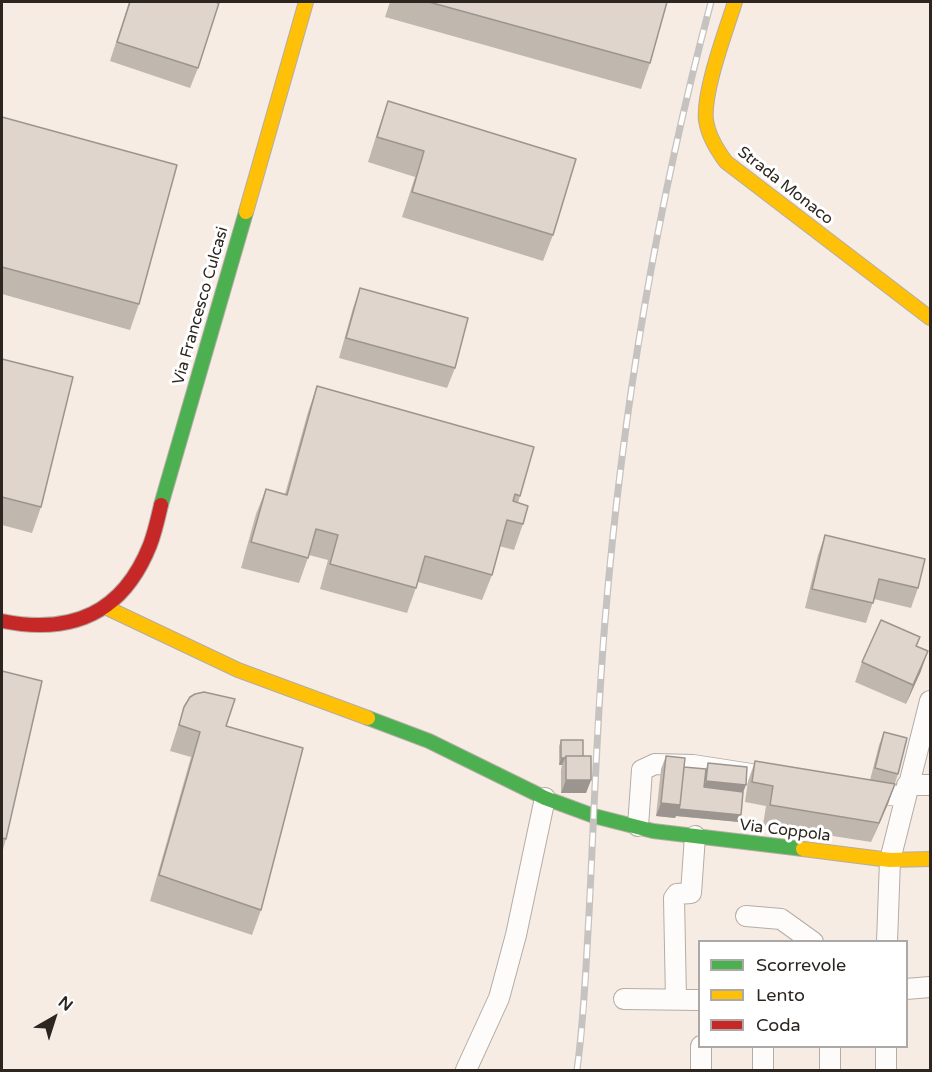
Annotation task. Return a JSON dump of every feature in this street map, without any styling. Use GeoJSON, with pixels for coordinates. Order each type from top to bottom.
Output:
{"type":"FeatureCollection","features":[{"type":"Feature","properties":{"kind":"street","name":"Via Francesco Culcasi"},"geometry":{"type":"LineString","coordinates":[[105,607],[121,593],[150,545],[306,2]]}},
{"type":"Feature","properties":{"kind":"street","name":"Strada Monaco"},"geometry":{"type":"LineString","coordinates":[[735,2],[709,94],[706,118],[716,150],[726,162],[930,318]]}},
{"type":"Feature","properties":{"kind":"street"},"geometry":{"type":"LineString","coordinates":[[2,621],[47,625],[80,619],[105,607]]}},
{"type":"Feature","properties":{"kind":"street","name":"Via Coppola"},"geometry":{"type":"LineString","coordinates":[[105,607],[238,669],[429,741],[545,798],[594,816],[653,831],[890,860],[930,859]]}},
{"type":"Feature","properties":{"kind":"street"},"geometry":{"type":"LineString","coordinates":[[887,939],[890,860],[930,701]]}},
{"type":"Feature","properties":{"kind":"street"},"geometry":{"type":"LineString","coordinates":[[638,826],[642,771],[655,764],[693,765],[799,781]]}},
{"type":"Feature","properties":{"kind":"street"},"geometry":{"type":"LineString","coordinates":[[846,788],[906,791],[930,785]]}},
{"type":"Feature","properties":{"kind":"street"},"geometry":{"type":"LineString","coordinates":[[466,1071],[499,998],[516,936],[545,798]]}},
{"type":"Feature","properties":{"kind":"street"},"geometry":{"type":"LineString","coordinates":[[676,999],[674,898],[677,894],[691,893],[695,836]]}},
{"type":"Feature","properties":{"kind":"street"},"geometry":{"type":"LineString","coordinates":[[746,916],[781,919],[808,940]]}},
{"type":"Feature","properties":{"kind":"street"},"geometry":{"type":"LineString","coordinates":[[908,989],[930,987]]}},
{"type":"Feature","properties":{"kind":"street"},"geometry":{"type":"LineString","coordinates":[[624,999],[698,999]]}},
{"type":"Feature","properties":{"kind":"street"},"geometry":{"type":"LineString","coordinates":[[700,1048],[701,1071]]}},
{"type":"Feature","properties":{"kind":"street"},"geometry":{"type":"LineString","coordinates":[[763,1048],[763,1071]]}},
{"type":"Feature","properties":{"kind":"street"},"geometry":{"type":"LineString","coordinates":[[830,1048],[830,1071]]}},
{"type":"Feature","properties":{"kind":"street"},"geometry":{"type":"LineString","coordinates":[[886,1048],[886,1071]]}},
{"type":"Feature","properties":{"kind":"building"},"geometry":{"type":"Polygon","coordinates":[[[130,2],[219,3],[198,68],[117,42],[130,2]]]}},
{"type":"Feature","properties":{"kind":"building"},"geometry":{"type":"Polygon","coordinates":[[[429,2],[667,2],[650,63],[429,2]]]}},
{"type":"Feature","properties":{"kind":"building"},"geometry":{"type":"Polygon","coordinates":[[[388,101],[576,159],[553,235],[412,192],[424,151],[377,137],[388,101]]]}},
{"type":"Feature","properties":{"kind":"building"},"geometry":{"type":"Polygon","coordinates":[[[2,117],[177,165],[139,304],[2,267],[2,117]]]}},
{"type":"Feature","properties":{"kind":"building"},"geometry":{"type":"Polygon","coordinates":[[[360,288],[468,318],[455,368],[346,338],[360,288]]]}},
{"type":"Feature","properties":{"kind":"building"},"geometry":{"type":"Polygon","coordinates":[[[2,359],[73,377],[41,507],[2,497],[2,359]]]}},
{"type":"Feature","properties":{"kind":"building"},"geometry":{"type":"Polygon","coordinates":[[[317,386],[534,447],[520,496],[515,494],[513,501],[528,506],[523,524],[507,520],[492,575],[425,556],[416,588],[330,564],[338,535],[316,529],[308,558],[251,542],[266,489],[287,495],[317,386]]]}},
{"type":"Feature","properties":{"kind":"building"},"geometry":{"type":"Polygon","coordinates":[[[825,535],[925,559],[918,588],[879,579],[873,603],[812,589],[825,535]]]}},
{"type":"Feature","properties":{"kind":"building"},"geometry":{"type":"Polygon","coordinates":[[[881,620],[920,637],[916,646],[928,651],[913,685],[862,662],[881,620]]]}},
{"type":"Feature","properties":{"kind":"building"},"geometry":{"type":"Polygon","coordinates":[[[2,671],[42,681],[6,839],[2,838],[2,671]]]}},
{"type":"Feature","properties":{"kind":"building"},"geometry":{"type":"Polygon","coordinates":[[[204,692],[235,699],[226,726],[303,748],[261,910],[159,875],[200,732],[179,725],[184,707],[190,697],[204,692]]]}},
{"type":"Feature","properties":{"kind":"building"},"geometry":{"type":"Polygon","coordinates":[[[884,732],[907,738],[898,774],[875,768],[884,732]]]}},
{"type":"Feature","properties":{"kind":"building"},"geometry":{"type":"Polygon","coordinates":[[[561,740],[583,740],[583,756],[561,758],[561,740]]]}},
{"type":"Feature","properties":{"kind":"building"},"geometry":{"type":"Polygon","coordinates":[[[566,756],[591,756],[591,780],[566,780],[566,756]]]}},
{"type":"Feature","properties":{"kind":"building"},"geometry":{"type":"Polygon","coordinates":[[[666,756],[685,758],[680,805],[661,803],[666,756]]]}},
{"type":"Feature","properties":{"kind":"building"},"geometry":{"type":"Polygon","coordinates":[[[755,761],[895,784],[879,823],[770,805],[773,786],[752,782],[755,761]]]}},
{"type":"Feature","properties":{"kind":"building"},"geometry":{"type":"Polygon","coordinates":[[[708,763],[747,767],[746,785],[706,781],[708,763]]]}},
{"type":"Feature","properties":{"kind":"building"},"geometry":{"type":"Polygon","coordinates":[[[684,767],[706,769],[704,787],[743,792],[741,815],[679,809],[684,767]]]}},
{"type":"Feature","properties":{"kind":"railway"},"geometry":{"type":"LineString","coordinates":[[577,1070],[586,973],[602,657],[621,465],[658,232],[711,2]]}},
{"type":"Feature","properties":{"kind":"traffic: fast"},"geometry":{"type":"LineString","coordinates":[[161,505],[246,212]]}},
{"type":"Feature","properties":{"kind":"traffic: fast"},"geometry":{"type":"LineString","coordinates":[[368,718],[429,741],[545,798],[594,816],[653,831],[803,849]]}},
{"type":"Feature","properties":{"kind":"traffic: slow"},"geometry":{"type":"LineString","coordinates":[[246,212],[306,2]]}},
{"type":"Feature","properties":{"kind":"traffic: slow"},"geometry":{"type":"LineString","coordinates":[[735,2],[716,61],[706,108],[709,131],[719,152],[726,162],[930,318]]}},
{"type":"Feature","properties":{"kind":"traffic: slow"},"geometry":{"type":"LineString","coordinates":[[105,607],[238,670],[368,718]]}},
{"type":"Feature","properties":{"kind":"traffic: slow"},"geometry":{"type":"LineString","coordinates":[[803,849],[890,860],[930,859]]}},
{"type":"Feature","properties":{"kind":"traffic: jam"},"geometry":{"type":"LineString","coordinates":[[2,621],[27,625],[51,625],[92,614],[110,603],[125,588],[139,568],[152,540],[161,505]]}}]}
